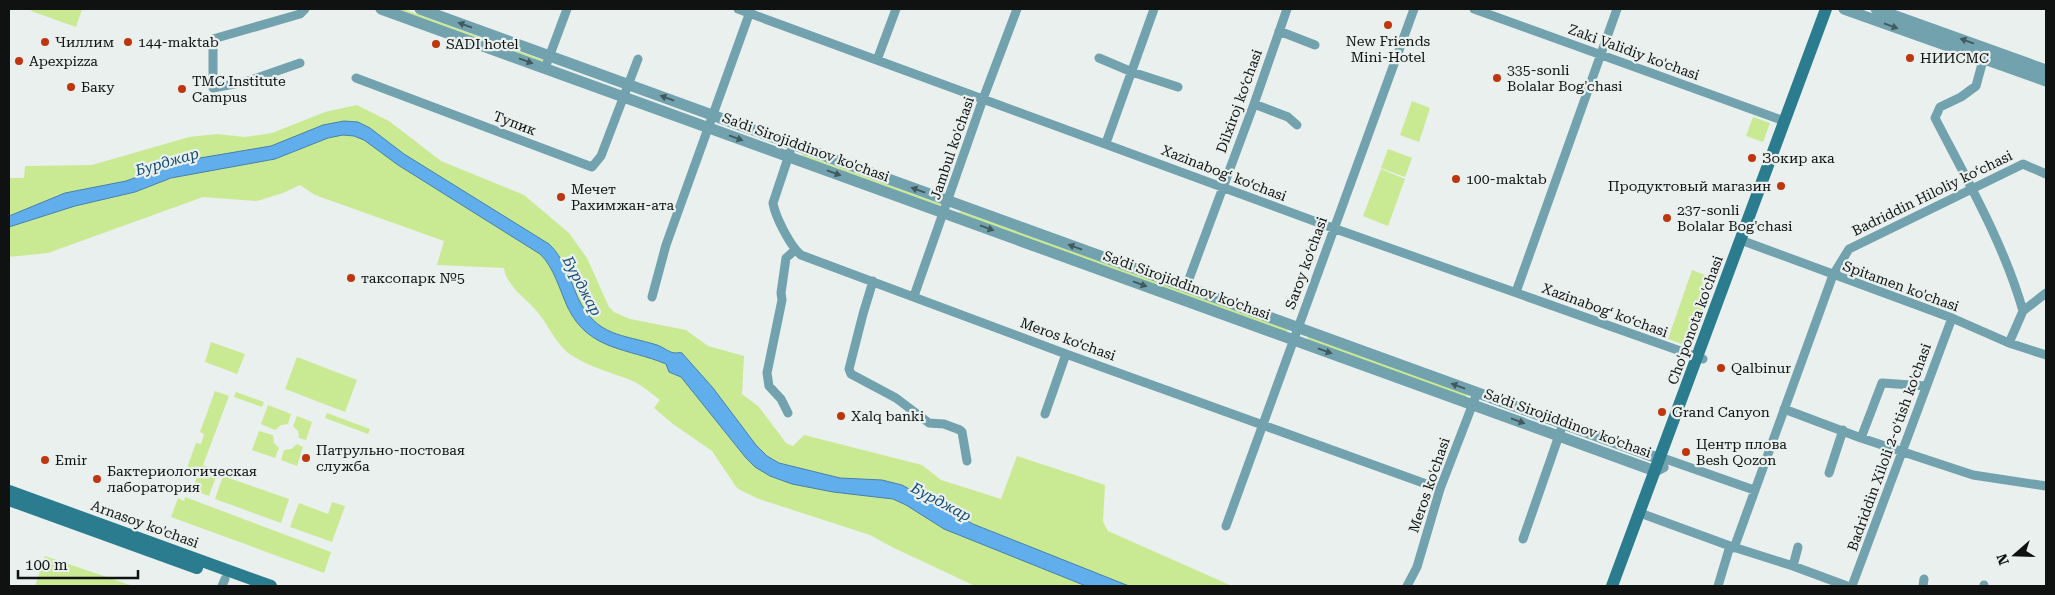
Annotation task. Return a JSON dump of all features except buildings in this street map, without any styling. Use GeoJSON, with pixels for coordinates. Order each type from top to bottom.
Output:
{"type":"FeatureCollection","features":[{"type":"Feature","properties":{"kind":"main road","name":"Cho'ponota ko'chasi"},"geometry":{"type":"LineString","coordinates":[[1743,241],[1784,121],[1826,9]]}},
{"type":"Feature","properties":{"kind":"main road","name":"Cho'ponota ko'chasi"},"geometry":{"type":"LineString","coordinates":[[1620,586],[1661,462],[1831,9]]}},
{"type":"Feature","properties":{"kind":"main road","name":"Arnasoy ko'chasi"},"geometry":{"type":"LineString","coordinates":[[9,491],[225,578],[271,586]]}},
{"type":"Feature","properties":{"kind":"main road","name":"Arnasoy ko'chasi"},"geometry":{"type":"LineString","coordinates":[[9,500],[246,586]]}},
{"type":"Feature","properties":{"kind":"main road","name":"Cho'ponota ko'chasi"},"geometry":{"type":"LineString","coordinates":[[1612,586],[1643,514]]}},
{"type":"Feature","properties":{"kind":"street"},"geometry":{"type":"LineString","coordinates":[[300,63],[245,82],[213,88],[213,39],[300,14],[305,9]]}},
{"type":"Feature","properties":{"kind":"street","name":"Sa'di Sirojiddinov ko'chasi"},"geometry":{"type":"LineString","coordinates":[[381,9],[1559,436],[1661,462]]}},
{"type":"Feature","properties":{"kind":"street","name":"Sa'di Sirojiddinov ko'chasi"},"geometry":{"type":"LineString","coordinates":[[420,9],[1477,392],[1661,462]]}},
{"type":"Feature","properties":{"kind":"street"},"geometry":{"type":"LineString","coordinates":[[545,68],[567,9]]}},
{"type":"Feature","properties":{"kind":"street","name":"Xazinabog‘ ko‘chasi"},"geometry":{"type":"LineString","coordinates":[[738,9],[750,11],[877,60],[1333,228],[1700,358]]}},
{"type":"Feature","properties":{"kind":"street"},"geometry":{"type":"LineString","coordinates":[[877,60],[896,9]]}},
{"type":"Feature","properties":{"kind":"street","name":"Jambul ko'chasi"},"geometry":{"type":"LineString","coordinates":[[914,296],[1017,9]]}},
{"type":"Feature","properties":{"kind":"street"},"geometry":{"type":"LineString","coordinates":[[1106,143],[1154,9]]}},
{"type":"Feature","properties":{"kind":"street","name":"Dilxiroj ko‘chasi"},"geometry":{"type":"LineString","coordinates":[[1186,287],[1287,9]]}},
{"type":"Feature","properties":{"kind":"street","name":"Saroy ko‘chasi"},"geometry":{"type":"LineString","coordinates":[[1226,526],[1414,9]]}},
{"type":"Feature","properties":{"kind":"street","name":"Zaki Validiy ko'chasi"},"geometry":{"type":"LineString","coordinates":[[1474,9],[1784,121]]}},
{"type":"Feature","properties":{"kind":"street"},"geometry":{"type":"LineString","coordinates":[[1516,292],[1617,9]]}},
{"type":"Feature","properties":{"kind":"street"},"geometry":{"type":"LineString","coordinates":[[1844,9],[1985,54],[2046,70]]}},
{"type":"Feature","properties":{"kind":"street"},"geometry":{"type":"LineString","coordinates":[[1876,9],[2046,80]]}},
{"type":"Feature","properties":{"kind":"street"},"geometry":{"type":"LineString","coordinates":[[652,297],[666,245],[750,11]]}},
{"type":"Feature","properties":{"kind":"street"},"geometry":{"type":"LineString","coordinates":[[1279,31],[1315,45]]}},
{"type":"Feature","properties":{"kind":"street"},"geometry":{"type":"LineString","coordinates":[[1985,54],[1976,86],[1962,97],[1940,107],[1935,118],[1971,188],[2016,284],[2023,311]]}},
{"type":"Feature","properties":{"kind":"street"},"geometry":{"type":"LineString","coordinates":[[1099,58],[1132,72],[1178,87]]}},
{"type":"Feature","properties":{"kind":"street"},"geometry":{"type":"LineString","coordinates":[[624,97],[638,59]]}},
{"type":"Feature","properties":{"kind":"street","name":"Тупик"},"geometry":{"type":"LineString","coordinates":[[356,78],[592,167],[600,156],[624,97]]}},
{"type":"Feature","properties":{"kind":"street"},"geometry":{"type":"LineString","coordinates":[[1254,104],[1288,117],[1297,125]]}},
{"type":"Feature","properties":{"kind":"street"},"geometry":{"type":"LineString","coordinates":[[788,413],[781,399],[769,386],[767,373],[782,300],[781,293],[786,258],[795,250],[774,210],[773,202],[793,144]]}},
{"type":"Feature","properties":{"kind":"street","name":"Badriddin Hiloliy koʻchasi"},"geometry":{"type":"LineString","coordinates":[[1718,586],[1833,276],[1849,249],[2023,164],[2046,174]]}},
{"type":"Feature","properties":{"kind":"street","name":"Spitamen ko'chasi"},"geometry":{"type":"LineString","coordinates":[[1743,241],[1833,276],[1952,318],[2009,343],[2046,355]]}},
{"type":"Feature","properties":{"kind":"street","name":"Meros ko‘chasi"},"geometry":{"type":"LineString","coordinates":[[795,250],[801,255],[1066,354],[1440,489]]}},
{"type":"Feature","properties":{"kind":"street"},"geometry":{"type":"LineString","coordinates":[[874,281],[856,337],[849,370],[851,374],[896,398],[929,423],[944,424],[960,430],[962,432],[967,461]]}},
{"type":"Feature","properties":{"kind":"street"},"geometry":{"type":"LineString","coordinates":[[2009,343],[2023,311],[2046,293]]}},
{"type":"Feature","properties":{"kind":"street","name":"Badriddin Xiloli 2-o'tish ko'chasi"},"geometry":{"type":"LineString","coordinates":[[1852,586],[1952,318]]}},
{"type":"Feature","properties":{"kind":"street"},"geometry":{"type":"LineString","coordinates":[[1045,414],[1066,354]]}},
{"type":"Feature","properties":{"kind":"street"},"geometry":{"type":"LineString","coordinates":[[1861,438],[1882,383],[1926,386]]}},
{"type":"Feature","properties":{"kind":"street","name":"Meros ko'chasi"},"geometry":{"type":"LineString","coordinates":[[1407,586],[1419,560],[1440,489],[1477,392]]}},
{"type":"Feature","properties":{"kind":"street"},"geometry":{"type":"LineString","coordinates":[[1784,409],[1861,438],[1973,475],[2046,486]]}},
{"type":"Feature","properties":{"kind":"street"},"geometry":{"type":"LineString","coordinates":[[1523,539],[1563,424]]}},
{"type":"Feature","properties":{"kind":"street"},"geometry":{"type":"LineString","coordinates":[[1829,473],[1843,430]]}},
{"type":"Feature","properties":{"kind":"street"},"geometry":{"type":"LineString","coordinates":[[1661,462],[1754,490]]}},
{"type":"Feature","properties":{"kind":"street"},"geometry":{"type":"LineString","coordinates":[[1643,514],[1847,586]]}},
{"type":"Feature","properties":{"kind":"street"},"geometry":{"type":"LineString","coordinates":[[1793,566],[1798,547]]}},
{"type":"Feature","properties":{"kind":"green space"},"geometry":{"type":"Polygon","coordinates":[[[32,9],[82,9],[76,27],[31,11],[32,9]]]}},
{"type":"Feature","properties":{"kind":"green space"},"geometry":{"type":"Polygon","coordinates":[[[393,9],[403,9],[543,60],[541,64],[393,9]]]}},
{"type":"Feature","properties":{"kind":"green space"},"geometry":{"type":"Polygon","coordinates":[[[1412,101],[1430,108],[1419,142],[1400,135],[1412,101]]]}},
{"type":"Feature","properties":{"kind":"green space"},"geometry":{"type":"Polygon","coordinates":[[[357,105],[389,121],[441,161],[524,195],[569,233],[587,258],[609,307],[614,312],[630,319],[686,330],[708,346],[744,356],[742,394],[759,407],[786,443],[793,446],[804,435],[922,465],[941,480],[1001,499],[1017,456],[1105,485],[1103,522],[1108,531],[1232,586],[975,586],[870,535],[759,499],[737,488],[712,451],[673,424],[654,408],[660,400],[635,382],[586,363],[565,350],[538,313],[511,284],[504,268],[437,265],[444,241],[315,195],[300,185],[283,193],[257,201],[203,197],[48,253],[9,257],[9,178],[24,178],[25,166],[92,165],[189,137],[217,134],[245,137],[272,133],[325,112],[357,105]]]}},
{"type":"Feature","properties":{"kind":"green space"},"geometry":{"type":"Polygon","coordinates":[[[1753,117],[1770,123],[1763,142],[1746,136],[1753,117]]]}},
{"type":"Feature","properties":{"kind":"green space"},"geometry":{"type":"Polygon","coordinates":[[[1388,149],[1412,158],[1405,177],[1381,168],[1388,149]]]}},
{"type":"Feature","properties":{"kind":"green space"},"geometry":{"type":"Polygon","coordinates":[[[802,154],[941,204],[939,208],[801,158],[802,154]]]}},
{"type":"Feature","properties":{"kind":"green space"},"geometry":{"type":"Polygon","coordinates":[[[1381,169],[1405,179],[1388,226],[1363,216],[1381,169]]]}},
{"type":"Feature","properties":{"kind":"green space"},"geometry":{"type":"Polygon","coordinates":[[[960,211],[1288,329],[1286,333],[958,214],[960,211]]]}},
{"type":"Feature","properties":{"kind":"green space"},"geometry":{"type":"Polygon","coordinates":[[[1692,270],[1705,275],[1702,285],[1711,289],[1690,347],[1668,339],[1692,270]]]}},
{"type":"Feature","properties":{"kind":"green space"},"geometry":{"type":"Polygon","coordinates":[[[1308,337],[1467,394],[1466,398],[1307,340],[1308,337]]]}},
{"type":"Feature","properties":{"kind":"green space"},"geometry":{"type":"Polygon","coordinates":[[[211,342],[245,354],[237,374],[205,362],[211,342]]]}},
{"type":"Feature","properties":{"kind":"green space"},"geometry":{"type":"Polygon","coordinates":[[[297,357],[357,380],[345,412],[285,389],[297,357]]]}},
{"type":"Feature","properties":{"kind":"green space"},"geometry":{"type":"Polygon","coordinates":[[[215,391],[229,396],[203,465],[218,471],[209,496],[192,490],[199,472],[187,468],[196,443],[201,444],[204,434],[200,432],[215,391]]]}},
{"type":"Feature","properties":{"kind":"green space"},"geometry":{"type":"Polygon","coordinates":[[[236,392],[264,402],[262,407],[234,397],[236,392]]]}},
{"type":"Feature","properties":{"kind":"green space"},"geometry":{"type":"Polygon","coordinates":[[[268,405],[291,414],[288,424],[281,425],[275,430],[261,424],[268,405]]]}},
{"type":"Feature","properties":{"kind":"green space"},"geometry":{"type":"Polygon","coordinates":[[[327,413],[370,429],[368,434],[325,418],[327,413]]]}},
{"type":"Feature","properties":{"kind":"green space"},"geometry":{"type":"Polygon","coordinates":[[[297,416],[312,422],[306,440],[299,438],[298,431],[293,426],[297,416]]]}},
{"type":"Feature","properties":{"kind":"green space"},"geometry":{"type":"Polygon","coordinates":[[[259,431],[273,435],[274,443],[279,448],[275,458],[252,450],[259,431]]]}},
{"type":"Feature","properties":{"kind":"green space"},"geometry":{"type":"Polygon","coordinates":[[[297,444],[303,447],[297,466],[281,460],[284,450],[291,449],[297,444]]]}},
{"type":"Feature","properties":{"kind":"green space"},"geometry":{"type":"Polygon","coordinates":[[[223,476],[289,499],[281,523],[215,499],[223,476]]]}},
{"type":"Feature","properties":{"kind":"green space"},"geometry":{"type":"Polygon","coordinates":[[[185,497],[331,552],[324,573],[171,517],[178,498],[184,501],[185,497]]]}},
{"type":"Feature","properties":{"kind":"green space"},"geometry":{"type":"Polygon","coordinates":[[[332,502],[345,506],[332,542],[290,527],[299,503],[328,514],[332,502]]]}},
{"type":"Feature","properties":{"kind":"green space"},"geometry":{"type":"Polygon","coordinates":[[[45,556],[133,586],[35,586],[45,556]]]}},
{"type":"Feature","properties":{"kind":"water","name":"Бурджар"},"geometry":{"type":"Polygon","coordinates":[[[344,121],[358,122],[370,128],[404,154],[549,244],[563,262],[578,298],[585,311],[593,320],[602,327],[622,336],[657,345],[673,353],[682,353],[713,388],[756,445],[767,456],[779,463],[840,478],[882,480],[902,485],[973,524],[1129,586],[1086,586],[944,529],[893,499],[833,492],[792,484],[770,476],[755,467],[746,458],[681,377],[669,372],[666,364],[611,346],[587,333],[568,308],[553,272],[540,254],[398,165],[364,140],[354,136],[343,135],[328,138],[275,159],[171,178],[135,192],[75,206],[9,227],[9,216],[65,193],[126,181],[182,161],[271,146],[323,125],[344,121]]]}},
{"type":"Feature","properties":{"kind":"place","name":"New Friends Mini-Hotel"},"geometry":{"type":"Point","coordinates":[1388,25]}},
{"type":"Feature","properties":{"kind":"place","name":"Чиллим"},"geometry":{"type":"Point","coordinates":[45,42]}},
{"type":"Feature","properties":{"kind":"place","name":"144-maktab"},"geometry":{"type":"Point","coordinates":[128,42]}},
{"type":"Feature","properties":{"kind":"place","name":"SADI hotel"},"geometry":{"type":"Point","coordinates":[436,44]}},
{"type":"Feature","properties":{"kind":"place","name":"НИИСМС"},"geometry":{"type":"Point","coordinates":[1910,58]}},
{"type":"Feature","properties":{"kind":"place","name":"Apexpizza"},"geometry":{"type":"Point","coordinates":[19,61]}},
{"type":"Feature","properties":{"kind":"place","name":"335-sonli Bolalar Bog'chasi"},"geometry":{"type":"Point","coordinates":[1497,78]}},
{"type":"Feature","properties":{"kind":"place","name":"Баку"},"geometry":{"type":"Point","coordinates":[71,87]}},
{"type":"Feature","properties":{"kind":"place","name":"TMC Institute Campus"},"geometry":{"type":"Point","coordinates":[182,89]}},
{"type":"Feature","properties":{"kind":"place","name":"Зокир ака"},"geometry":{"type":"Point","coordinates":[1752,158]}},
{"type":"Feature","properties":{"kind":"place","name":"100-maktab"},"geometry":{"type":"Point","coordinates":[1456,179]}},
{"type":"Feature","properties":{"kind":"place","name":"Продуктовый магазин"},"geometry":{"type":"Point","coordinates":[1781,186]}},
{"type":"Feature","properties":{"kind":"place","name":"Мечет Рахимжан-ата"},"geometry":{"type":"Point","coordinates":[561,197]}},
{"type":"Feature","properties":{"kind":"place","name":"237-sonli Bolalar Bog'chasi"},"geometry":{"type":"Point","coordinates":[1667,218]}},
{"type":"Feature","properties":{"kind":"place","name":"таксопарк №5"},"geometry":{"type":"Point","coordinates":[351,278]}},
{"type":"Feature","properties":{"kind":"place","name":"Qalbinur"},"geometry":{"type":"Point","coordinates":[1721,368]}},
{"type":"Feature","properties":{"kind":"place","name":"Grand Canyon"},"geometry":{"type":"Point","coordinates":[1662,412]}},
{"type":"Feature","properties":{"kind":"place","name":"Xalq banki"},"geometry":{"type":"Point","coordinates":[841,416]}},
{"type":"Feature","properties":{"kind":"place","name":"Центр плова Besh Qozon"},"geometry":{"type":"Point","coordinates":[1686,452]}},
{"type":"Feature","properties":{"kind":"place","name":"Патрульно-постовая служба"},"geometry":{"type":"Point","coordinates":[306,458]}},
{"type":"Feature","properties":{"kind":"place","name":"Emir"},"geometry":{"type":"Point","coordinates":[45,460]}},
{"type":"Feature","properties":{"kind":"place","name":"Бактериологическая лаборатория"},"geometry":{"type":"Point","coordinates":[97,479]}}]}
